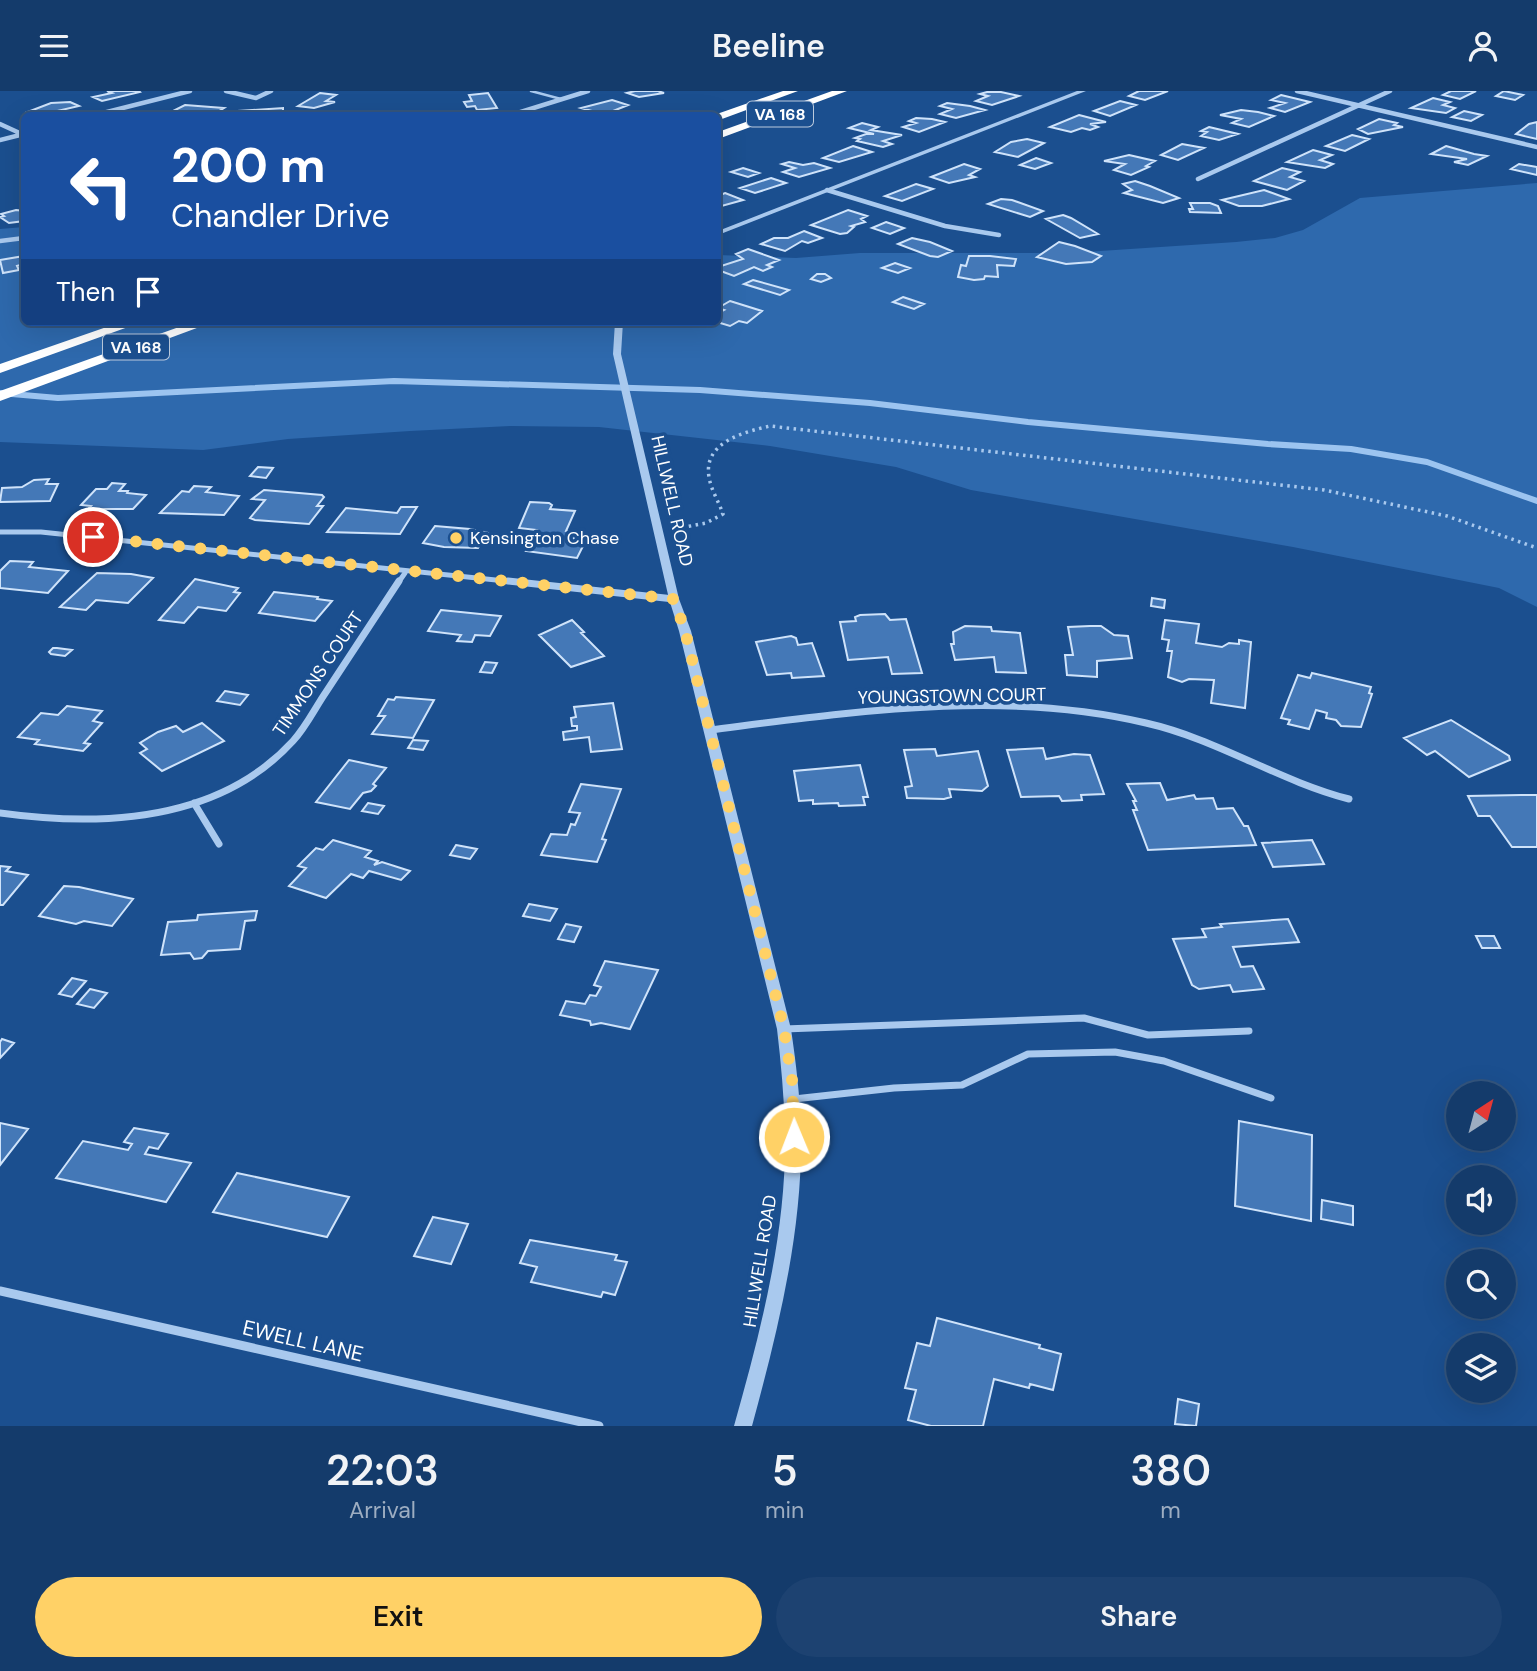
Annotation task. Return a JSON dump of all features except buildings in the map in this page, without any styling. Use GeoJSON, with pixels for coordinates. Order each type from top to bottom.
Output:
{"type":"FeatureCollection","features":[{"type":"Feature","properties":{"kind":"highway","name":"VA 168"},"geometry":{"type":"LineString","coordinates":[[721,116],[793,91]]}},
{"type":"Feature","properties":{"kind":"highway","name":"VA 168"},"geometry":{"type":"LineString","coordinates":[[721,135],[842,91]]}},
{"type":"Feature","properties":{"kind":"highway","name":"VA 168"},"geometry":{"type":"LineString","coordinates":[[0,369],[124,326]]}},
{"type":"Feature","properties":{"kind":"highway","name":"VA 168"},"geometry":{"type":"LineString","coordinates":[[0,396],[195,326]]}},
{"type":"Feature","properties":{"kind":"street"},"geometry":{"type":"LineString","coordinates":[[107,112],[190,91]]}},
{"type":"Feature","properties":{"kind":"street"},"geometry":{"type":"LineString","coordinates":[[226,91],[256,98],[271,91]]}},
{"type":"Feature","properties":{"kind":"street"},"geometry":{"type":"LineString","coordinates":[[520,112],[588,91]]}},
{"type":"Feature","properties":{"kind":"street"},"geometry":{"type":"LineString","coordinates":[[721,232],[1083,91]]}},
{"type":"Feature","properties":{"kind":"street"},"geometry":{"type":"LineString","coordinates":[[1297,91],[1537,147]]}},
{"type":"Feature","properties":{"kind":"street"},"geometry":{"type":"LineString","coordinates":[[1198,179],[1390,91]]}},
{"type":"Feature","properties":{"kind":"street"},"geometry":{"type":"LineString","coordinates":[[0,124],[21,133]]}},
{"type":"Feature","properties":{"kind":"street"},"geometry":{"type":"LineString","coordinates":[[0,139],[21,135]]}},
{"type":"Feature","properties":{"kind":"street"},"geometry":{"type":"LineString","coordinates":[[827,190],[944,226],[999,235]]}},
{"type":"Feature","properties":{"kind":"street"},"geometry":{"type":"LineString","coordinates":[[0,241],[21,238]]}},
{"type":"Feature","properties":{"kind":"street","name":"HILLWELL ROAD"},"geometry":{"type":"LineString","coordinates":[[619,326],[617,354],[674,599],[784,1029],[794,1099],[795,1156],[783,1259],[773,1318],[743,1426]]}},
{"type":"Feature","properties":{"kind":"street"},"geometry":{"type":"LineString","coordinates":[[0,532],[41,532],[674,599]]}},
{"type":"Feature","properties":{"kind":"street","name":"TIMMONS COURT"},"geometry":{"type":"LineString","coordinates":[[0,813],[39,820],[114,819],[194,803],[247,781],[279,756],[294,740],[405,572]]}},
{"type":"Feature","properties":{"kind":"street","name":"YOUNGSTOWN COURT"},"geometry":{"type":"LineString","coordinates":[[709,730],[847,713],[952,708],[1041,709],[1108,716],[1185,734],[1311,792],[1349,799]]}},
{"type":"Feature","properties":{"kind":"street"},"geometry":{"type":"LineString","coordinates":[[194,803],[219,844]]}},
{"type":"Feature","properties":{"kind":"street","name":"EWELL LANE"},"geometry":{"type":"LineString","coordinates":[[0,1291],[599,1426]]}},
{"type":"Feature","properties":{"kind":"lane"},"geometry":{"type":"LineString","coordinates":[[531,91],[561,99]]}},
{"type":"Feature","properties":{"kind":"lane"},"geometry":{"type":"LineString","coordinates":[[784,1029],[1084,1019],[1149,1035],[1249,1031]]}},
{"type":"Feature","properties":{"kind":"lane"},"geometry":{"type":"LineString","coordinates":[[794,1099],[894,1088],[962,1085],[1028,1054],[1115,1052],[1164,1061],[1271,1098]]}},
{"type":"Feature","properties":{"kind":"path"},"geometry":{"type":"LineString","coordinates":[[660,532],[706,523],[723,514],[708,475],[712,458],[723,442],[738,433],[770,426],[1324,490],[1447,516],[1537,548]]}},
{"type":"Feature","properties":{"kind":"shaded area"},"geometry":{"type":"Polygon","coordinates":[[[1537,183],[1537,607],[1499,588],[1293,547],[971,490],[896,467],[770,446],[599,427],[510,426],[410,431],[288,439],[203,450],[0,442],[0,229],[21,227],[21,326],[721,326],[721,255],[796,258],[860,253],[1070,253],[1236,242],[1275,238],[1303,230],[1360,198],[1537,183]]]}},
{"type":"Feature","properties":{"kind":"waterway"},"geometry":{"type":"LineString","coordinates":[[0,393],[58,398],[394,381],[700,390],[870,403],[1028,422],[1268,444],[1351,449],[1427,462],[1537,501]]}},
{"type":"Feature","properties":{"kind":"place","name":"Kensington Chase"},"geometry":{"type":"Point","coordinates":[456,538]}},
{"type":"Feature","properties":{"kind":"route"},"geometry":{"type":"LineString","coordinates":[[93,537],[674,599],[685,631],[784,1029],[794,1099],[794,1137]]}}]}
